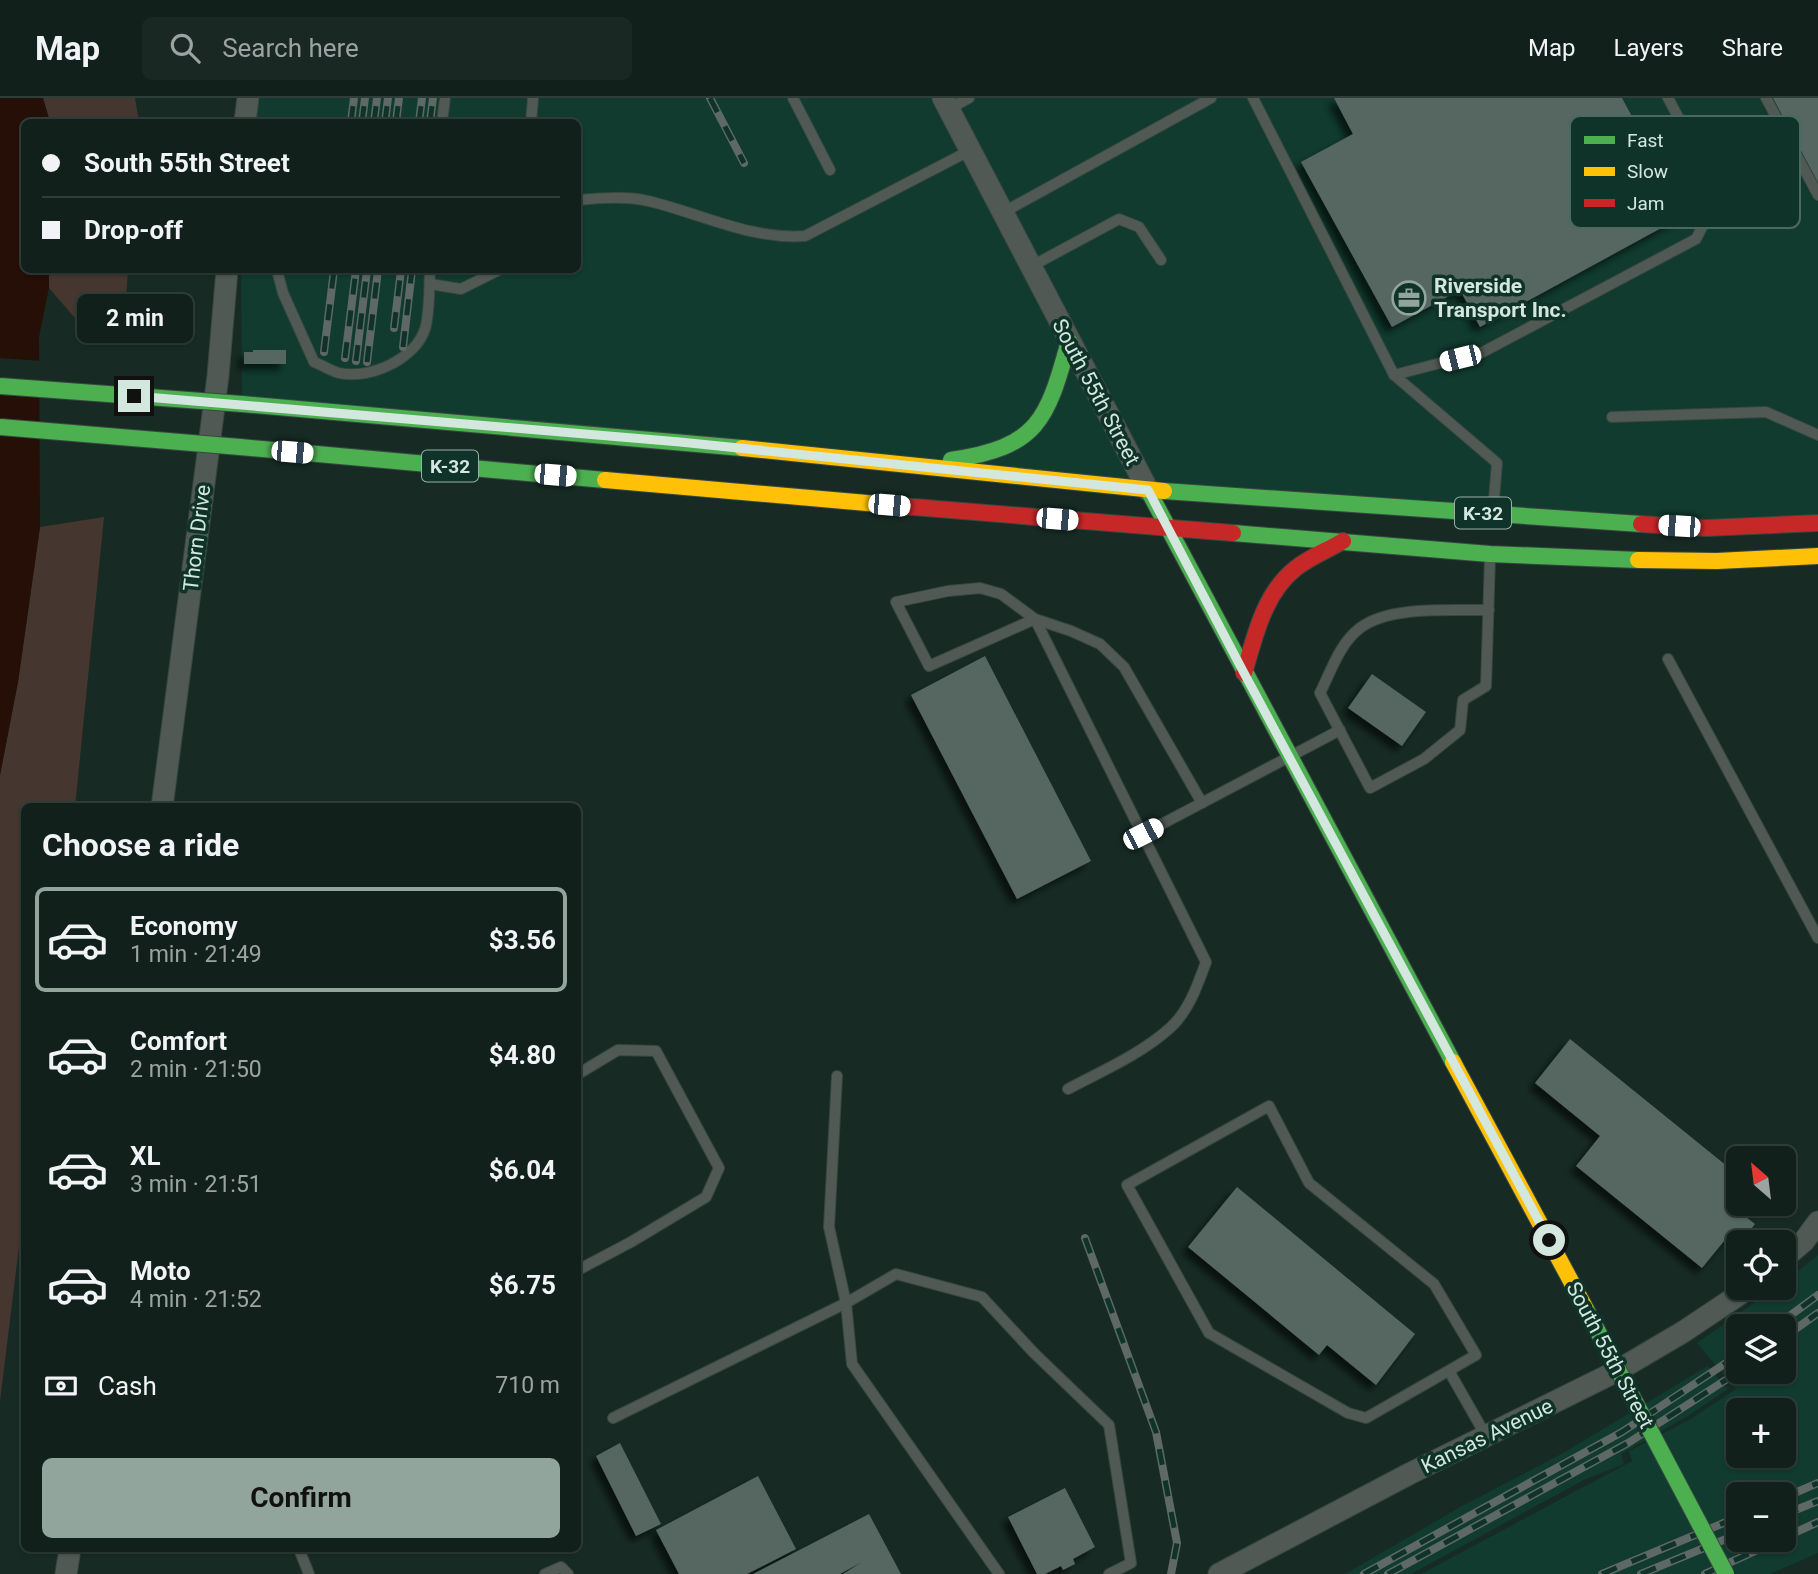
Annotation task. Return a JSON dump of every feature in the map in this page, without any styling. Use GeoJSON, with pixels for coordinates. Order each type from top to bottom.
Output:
{"type":"FeatureCollection","features":[{"type":"Feature","properties":{"kind":"main road"},"geometry":{"type":"LineString","coordinates":[[897,465],[980,457],[1015,444],[1040,421],[1057,386],[1069,341]]}},
{"type":"Feature","properties":{"kind":"main road","name":"K-32"},"geometry":{"type":"LineString","coordinates":[[0,386],[680,442],[1148,490],[1706,528],[1818,523]]}},
{"type":"Feature","properties":{"kind":"main road","name":"K-32"},"geometry":{"type":"LineString","coordinates":[[0,427],[806,498],[1490,554],[1717,561],[1818,556]]}},
{"type":"Feature","properties":{"kind":"main road","name":"South 55th Street"},"geometry":{"type":"LineString","coordinates":[[1148,490],[1726,1574]]}},
{"type":"Feature","properties":{"kind":"main road"},"geometry":{"type":"LineString","coordinates":[[1244,673],[1264,612],[1276,589],[1294,569],[1343,541]]}},
{"type":"Feature","properties":{"kind":"street"},"geometry":{"type":"LineString","coordinates":[[245,119],[248,98]]}},
{"type":"Feature","properties":{"kind":"street","name":"South 55th Street"},"geometry":{"type":"LineString","coordinates":[[946,103],[1148,490]]}},
{"type":"Feature","properties":{"kind":"street","name":"Thorn Drive"},"geometry":{"type":"LineString","coordinates":[[163,803],[218,376],[227,273]]}},
{"type":"Feature","properties":{"kind":"street"},"geometry":{"type":"LineString","coordinates":[[1796,1248],[1818,1222]]}},
{"type":"Feature","properties":{"kind":"street","name":"Kansas Avenue"},"geometry":{"type":"LineString","coordinates":[[1219,1574],[1615,1372],[1731,1300]]}},
{"type":"Feature","properties":{"kind":"street"},"geometry":{"type":"LineString","coordinates":[[66,1574],[69,1552]]}},
{"type":"Feature","properties":{"kind":"lane"},"geometry":{"type":"LineString","coordinates":[[442,119],[445,98]]}},
{"type":"Feature","properties":{"kind":"lane"},"geometry":{"type":"LineString","coordinates":[[531,119],[533,98]]}},
{"type":"Feature","properties":{"kind":"lane"},"geometry":{"type":"LineString","coordinates":[[793,98],[830,170]]}},
{"type":"Feature","properties":{"kind":"lane"},"geometry":{"type":"LineString","coordinates":[[946,103],[969,98]]}},
{"type":"Feature","properties":{"kind":"lane"},"geometry":{"type":"LineString","coordinates":[[1002,213],[1211,98]]}},
{"type":"Feature","properties":{"kind":"lane"},"geometry":{"type":"LineString","coordinates":[[1253,98],[1394,374],[1497,463],[1493,514]]}},
{"type":"Feature","properties":{"kind":"lane"},"geometry":{"type":"LineString","coordinates":[[1668,98],[1678,116]]}},
{"type":"Feature","properties":{"kind":"lane"},"geometry":{"type":"LineString","coordinates":[[1766,98],[1776,116]]}},
{"type":"Feature","properties":{"kind":"lane"},"geometry":{"type":"LineString","coordinates":[[581,200],[646,201],[735,228],[785,237],[805,236],[969,150]]}},
{"type":"Feature","properties":{"kind":"lane"},"geometry":{"type":"LineString","coordinates":[[1800,161],[1818,195]]}},
{"type":"Feature","properties":{"kind":"lane"},"geometry":{"type":"LineString","coordinates":[[1030,267],[1118,219],[1139,227],[1161,260]]}},
{"type":"Feature","properties":{"kind":"lane"},"geometry":{"type":"LineString","coordinates":[[1394,374],[1483,352],[1696,240],[1702,228]]}},
{"type":"Feature","properties":{"kind":"lane"},"geometry":{"type":"LineString","coordinates":[[278,273],[283,293],[314,362],[339,373],[363,373],[383,367],[410,353],[425,330],[430,273]]}},
{"type":"Feature","properties":{"kind":"lane"},"geometry":{"type":"LineString","coordinates":[[430,284],[461,289],[493,273]]}},
{"type":"Feature","properties":{"kind":"lane"},"geometry":{"type":"LineString","coordinates":[[1612,417],[1766,412],[1818,435]]}},
{"type":"Feature","properties":{"kind":"lane"},"geometry":{"type":"LineString","coordinates":[[1489,610],[1395,612],[1360,627],[1339,653],[1320,693],[1370,788],[1424,759],[1451,738],[1460,730],[1463,700],[1486,686],[1489,610],[1490,554]]}},
{"type":"Feature","properties":{"kind":"lane"},"geometry":{"type":"LineString","coordinates":[[1035,619],[929,666],[896,602],[948,591],[980,588],[1001,594],[1035,619],[1071,631],[1100,645],[1124,667],[1202,803]]}},
{"type":"Feature","properties":{"kind":"lane"},"geometry":{"type":"LineString","coordinates":[[1035,619],[1206,962],[1195,992],[1172,1027],[1127,1058],[1068,1089]]}},
{"type":"Feature","properties":{"kind":"lane"},"geometry":{"type":"LineString","coordinates":[[1668,660],[1818,938]]}},
{"type":"Feature","properties":{"kind":"lane"},"geometry":{"type":"LineString","coordinates":[[1143,834],[1340,730]]}},
{"type":"Feature","properties":{"kind":"lane"},"geometry":{"type":"LineString","coordinates":[[581,1072],[618,1050],[656,1051],[719,1168],[706,1196],[631,1242],[581,1268]]}},
{"type":"Feature","properties":{"kind":"lane"},"geometry":{"type":"LineString","coordinates":[[837,1076],[829,1227],[846,1303],[852,1364],[999,1574]]}},
{"type":"Feature","properties":{"kind":"lane"},"geometry":{"type":"LineString","coordinates":[[1269,1106],[1309,1183],[1434,1283],[1476,1355],[1449,1371],[1366,1419],[1348,1413],[1209,1332],[1127,1185],[1269,1106]]}},
{"type":"Feature","properties":{"kind":"lane"},"geometry":{"type":"LineString","coordinates":[[613,1418],[846,1303],[896,1274],[982,1297],[1034,1353],[1109,1424],[1131,1563],[1109,1574]]}},
{"type":"Feature","properties":{"kind":"lane"},"geometry":{"type":"LineString","coordinates":[[1449,1371],[1486,1436]]}},
{"type":"Feature","properties":{"kind":"lane"},"geometry":{"type":"LineString","coordinates":[[300,1552],[309,1574]]}},
{"type":"Feature","properties":{"kind":"lane"},"geometry":{"type":"LineString","coordinates":[[545,1574],[561,1567],[568,1574]]}},
{"type":"Feature","properties":{"kind":"shaded area"},"geometry":{"type":"Polygon","coordinates":[[[0,98],[43,98],[49,119],[21,119],[21,273],[49,273],[49,288],[39,337],[40,527],[18,682],[0,775],[0,98]]]}},
{"type":"Feature","properties":{"kind":"shaded area"},"geometry":{"type":"Polygon","coordinates":[[[43,98],[135,98],[138,119],[49,119],[43,98]]]}},
{"type":"Feature","properties":{"kind":"shaded area"},"geometry":{"type":"Polygon","coordinates":[[[248,98],[1818,98],[1818,523],[1706,528],[242,404],[241,273],[581,273],[581,119],[245,119],[248,98]]]}},
{"type":"Feature","properties":{"kind":"shaded area"},"geometry":{"type":"Polygon","coordinates":[[[49,273],[128,273],[125,312],[110,330],[87,332],[49,288],[49,273]]]}},
{"type":"Feature","properties":{"kind":"shaded area"},"geometry":{"type":"Polygon","coordinates":[[[104,517],[75,803],[21,803],[21,1230],[0,1401],[0,775],[18,682],[40,527],[104,517]]]}},
{"type":"Feature","properties":{"kind":"shaded area"},"geometry":{"type":"Polygon","coordinates":[[[1818,1255],[1818,1553],[1770,1574],[1421,1574],[1632,1461],[1629,1451],[1689,1420],[1736,1389],[1732,1384],[1796,1384],[1796,1314],[1738,1314],[1758,1300],[1796,1300],[1796,1273],[1818,1255]]]}},
{"type":"Feature","properties":{"kind":"shaded area"},"geometry":{"type":"Polygon","coordinates":[[[1726,1323],[1726,1377],[1697,1343],[1726,1323]]]}},
{"type":"Feature","properties":{"kind":"shaded area"},"geometry":{"type":"Polygon","coordinates":[[[1708,1366],[1728,1389],[1688,1416],[1621,1454],[1624,1464],[1584,1480],[1411,1574],[1345,1574],[1462,1506],[1563,1453],[1708,1366]]]}},
{"type":"Feature","properties":{"kind":"pier"},"geometry":{"type":"Polygon","coordinates":[[[0,358],[42,361],[43,398],[0,395],[0,358]]]}},
{"type":"Feature","properties":{"kind":"building"},"geometry":{"type":"Polygon","coordinates":[[[1334,98],[1622,98],[1632,116],[1570,116],[1570,228],[1661,228],[1480,327],[1460,290],[1392,327],[1301,162],[1353,134],[1334,98]]]}},
{"type":"Feature","properties":{"kind":"building"},"geometry":{"type":"Polygon","coordinates":[[[1773,98],[1818,98],[1818,183],[1800,149],[1800,116],[1783,116],[1773,98]]]}},
{"type":"Feature","properties":{"kind":"building"},"geometry":{"type":"Polygon","coordinates":[[[286,350],[286,364],[244,364],[244,352],[286,350]]]}},
{"type":"Feature","properties":{"kind":"building"},"geometry":{"type":"Polygon","coordinates":[[[985,656],[1091,861],[1017,899],[911,695],[985,656]]]}},
{"type":"Feature","properties":{"kind":"building"},"geometry":{"type":"Polygon","coordinates":[[[1372,674],[1426,712],[1402,746],[1348,708],[1372,674]]]}},
{"type":"Feature","properties":{"kind":"building"},"geometry":{"type":"Polygon","coordinates":[[[1570,1039],[1726,1165],[1726,1216],[1745,1216],[1755,1224],[1750,1230],[1726,1230],[1726,1239],[1702,1268],[1576,1166],[1600,1136],[1535,1083],[1570,1039]]]}},
{"type":"Feature","properties":{"kind":"building"},"geometry":{"type":"Polygon","coordinates":[[[1237,1187],[1415,1334],[1376,1385],[1327,1345],[1319,1355],[1188,1247],[1237,1187]]]}},
{"type":"Feature","properties":{"kind":"building"},"geometry":{"type":"Polygon","coordinates":[[[620,1443],[661,1524],[636,1536],[596,1456],[620,1443]]]}},
{"type":"Feature","properties":{"kind":"building"},"geometry":{"type":"Polygon","coordinates":[[[758,1476],[796,1549],[747,1574],[679,1574],[656,1530],[758,1476]]]}},
{"type":"Feature","properties":{"kind":"building"},"geometry":{"type":"Polygon","coordinates":[[[1065,1488],[1095,1547],[1073,1559],[1075,1564],[1063,1570],[1061,1566],[1045,1574],[1037,1574],[1008,1517],[1065,1488]]]}},
{"type":"Feature","properties":{"kind":"building"},"geometry":{"type":"Polygon","coordinates":[[[869,1514],[901,1574],[843,1574],[862,1562],[840,1574],[753,1574],[869,1514]]]}},
{"type":"Feature","properties":{"kind":"railway"},"geometry":{"type":"LineString","coordinates":[[351,119],[354,98]]}},
{"type":"Feature","properties":{"kind":"railway"},"geometry":{"type":"LineString","coordinates":[[362,119],[365,98]]}},
{"type":"Feature","properties":{"kind":"railway"},"geometry":{"type":"LineString","coordinates":[[374,119],[377,98]]}},
{"type":"Feature","properties":{"kind":"railway"},"geometry":{"type":"LineString","coordinates":[[385,119],[388,98]]}},
{"type":"Feature","properties":{"kind":"railway"},"geometry":{"type":"LineString","coordinates":[[396,119],[399,98]]}},
{"type":"Feature","properties":{"kind":"railway"},"geometry":{"type":"LineString","coordinates":[[419,119],[422,98]]}},
{"type":"Feature","properties":{"kind":"railway"},"geometry":{"type":"LineString","coordinates":[[430,119],[433,98]]}},
{"type":"Feature","properties":{"kind":"railway"},"geometry":{"type":"LineString","coordinates":[[710,98],[744,163]]}},
{"type":"Feature","properties":{"kind":"railway"},"geometry":{"type":"LineString","coordinates":[[324,352],[334,273]]}},
{"type":"Feature","properties":{"kind":"railway"},"geometry":{"type":"LineString","coordinates":[[345,358],[356,273]]}},
{"type":"Feature","properties":{"kind":"railway"},"geometry":{"type":"LineString","coordinates":[[356,361],[367,273]]}},
{"type":"Feature","properties":{"kind":"railway"},"geometry":{"type":"LineString","coordinates":[[367,362],[378,273]]}},
{"type":"Feature","properties":{"kind":"railway"},"geometry":{"type":"LineString","coordinates":[[394,328],[401,273]]}},
{"type":"Feature","properties":{"kind":"railway"},"geometry":{"type":"LineString","coordinates":[[403,347],[412,273]]}},
{"type":"Feature","properties":{"kind":"railway"},"geometry":{"type":"LineString","coordinates":[[1085,1238],[1156,1432],[1177,1543],[1171,1574]]}},
{"type":"Feature","properties":{"kind":"railway"},"geometry":{"type":"LineString","coordinates":[[1792,1314],[1818,1295]]}},
{"type":"Feature","properties":{"kind":"railway"},"geometry":{"type":"LineString","coordinates":[[1796,1329],[1818,1313]]}},
{"type":"Feature","properties":{"kind":"railway"},"geometry":{"type":"LineString","coordinates":[[1364,1574],[1622,1432],[1726,1363]]}},
{"type":"Feature","properties":{"kind":"railway"},"geometry":{"type":"LineString","coordinates":[[1388,1574],[1628,1443],[1726,1380]]}},
{"type":"Feature","properties":{"kind":"railway"},"geometry":{"type":"LineString","coordinates":[[1796,1492],[1818,1483]]}},
{"type":"Feature","properties":{"kind":"railway"},"geometry":{"type":"LineString","coordinates":[[1796,1510],[1818,1501]]}},
{"type":"Feature","properties":{"kind":"railway"},"geometry":{"type":"LineString","coordinates":[[1602,1574],[1726,1522]]}},
{"type":"Feature","properties":{"kind":"railway"},"geometry":{"type":"LineString","coordinates":[[1796,1532],[1818,1522]]}},
{"type":"Feature","properties":{"kind":"railway"},"geometry":{"type":"LineString","coordinates":[[1641,1574],[1726,1539]]}},
{"type":"Feature","properties":{"kind":"railway"},"geometry":{"type":"LineString","coordinates":[[1705,1574],[1753,1552]]}},
{"type":"Feature","properties":{"kind":"traffic: fast"},"geometry":{"type":"LineString","coordinates":[[951,460],[1003,447],[1021,438],[1034,426],[1054,392],[1069,341]]}},
{"type":"Feature","properties":{"kind":"traffic: fast"},"geometry":{"type":"LineString","coordinates":[[0,386],[242,404]]}},
{"type":"Feature","properties":{"kind":"traffic: fast"},"geometry":{"type":"LineString","coordinates":[[242,404],[742,448]]}},
{"type":"Feature","properties":{"kind":"traffic: fast"},"geometry":{"type":"LineString","coordinates":[[0,427],[240,447]]}},
{"type":"Feature","properties":{"kind":"traffic: fast"},"geometry":{"type":"LineString","coordinates":[[240,447],[605,480]]}},
{"type":"Feature","properties":{"kind":"traffic: fast"},"geometry":{"type":"LineString","coordinates":[[1148,490],[1453,1062]]}},
{"type":"Feature","properties":{"kind":"traffic: fast"},"geometry":{"type":"LineString","coordinates":[[1164,491],[1641,524]]}},
{"type":"Feature","properties":{"kind":"traffic: fast"},"geometry":{"type":"LineString","coordinates":[[1233,533],[1490,554],[1638,560]]}},
{"type":"Feature","properties":{"kind":"traffic: fast"},"geometry":{"type":"LineString","coordinates":[[1587,1311],[1726,1574]]}},
{"type":"Feature","properties":{"kind":"traffic: slow"},"geometry":{"type":"LineString","coordinates":[[742,448],[1164,491]]}},
{"type":"Feature","properties":{"kind":"traffic: slow"},"geometry":{"type":"LineString","coordinates":[[605,480],[901,506]]}},
{"type":"Feature","properties":{"kind":"traffic: slow"},"geometry":{"type":"LineString","coordinates":[[1638,560],[1717,561],[1818,556]]}},
{"type":"Feature","properties":{"kind":"traffic: slow"},"geometry":{"type":"LineString","coordinates":[[1453,1062],[1587,1311]]}},
{"type":"Feature","properties":{"kind":"traffic: jam"},"geometry":{"type":"LineString","coordinates":[[901,506],[1233,533]]}},
{"type":"Feature","properties":{"kind":"traffic: jam"},"geometry":{"type":"LineString","coordinates":[[1641,524],[1706,528],[1818,523]]}},
{"type":"Feature","properties":{"kind":"traffic: jam"},"geometry":{"type":"LineString","coordinates":[[1244,673],[1262,616],[1276,590],[1301,564],[1343,541]]}},
{"type":"Feature","properties":{"kind":"place","name":"Riverside Transport Inc."},"geometry":{"type":"Point","coordinates":[1409,298]}},
{"type":"Feature","properties":{"kind":"route"},"geometry":{"type":"LineString","coordinates":[[134,396],[680,442],[1148,490],[1549,1240]]}}]}
